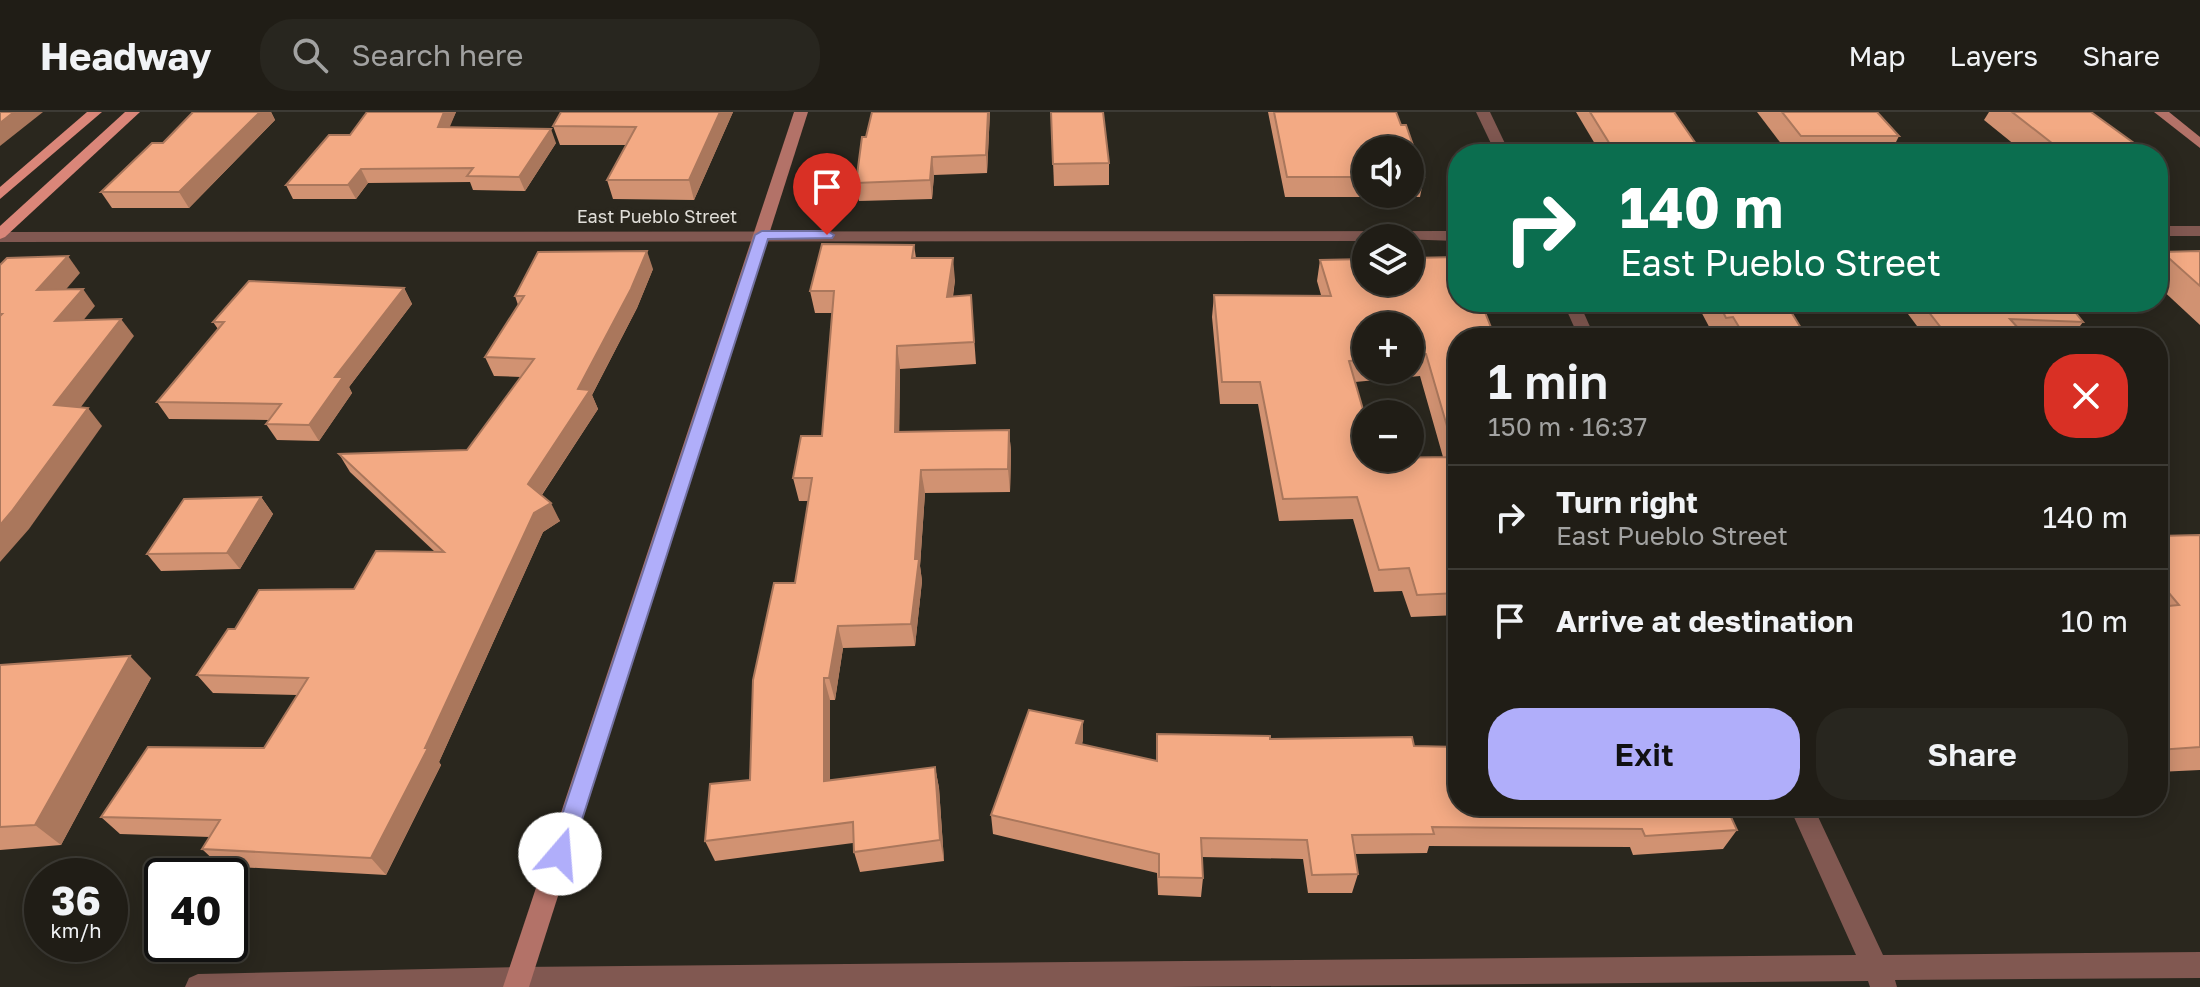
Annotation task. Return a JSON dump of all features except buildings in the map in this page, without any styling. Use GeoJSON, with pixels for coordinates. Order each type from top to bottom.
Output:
{"type":"FeatureCollection","features":[{"type":"Feature","properties":{"kind":"main road"},"geometry":{"type":"LineString","coordinates":[[0,195],[95,112]]}},
{"type":"Feature","properties":{"kind":"main road"},"geometry":{"type":"LineString","coordinates":[[0,236],[133,112]]}},
{"type":"Feature","properties":{"kind":"street"},"geometry":{"type":"LineString","coordinates":[[517,984],[801,112]]}},
{"type":"Feature","properties":{"kind":"street"},"geometry":{"type":"LineString","coordinates":[[1483,112],[1498,144]]}},
{"type":"Feature","properties":{"kind":"street"},"geometry":{"type":"LineString","coordinates":[[2161,112],[2200,144]]}},
{"type":"Feature","properties":{"kind":"street"},"geometry":{"type":"LineString","coordinates":[[2168,231],[2200,231]]}},
{"type":"Feature","properties":{"kind":"street","name":"East Pueblo Street"},"geometry":{"type":"LineString","coordinates":[[0,236],[1448,236]]}},
{"type":"Feature","properties":{"kind":"street"},"geometry":{"type":"LineString","coordinates":[[1806,816],[1880,977]]}},
{"type":"Feature","properties":{"kind":"street"},"geometry":{"type":"LineString","coordinates":[[198,987],[1880,977],[2200,965]]}},
{"type":"Feature","properties":{"kind":"route"},"geometry":{"type":"LineString","coordinates":[[560,854],[762,235],[827,235]]}}]}
